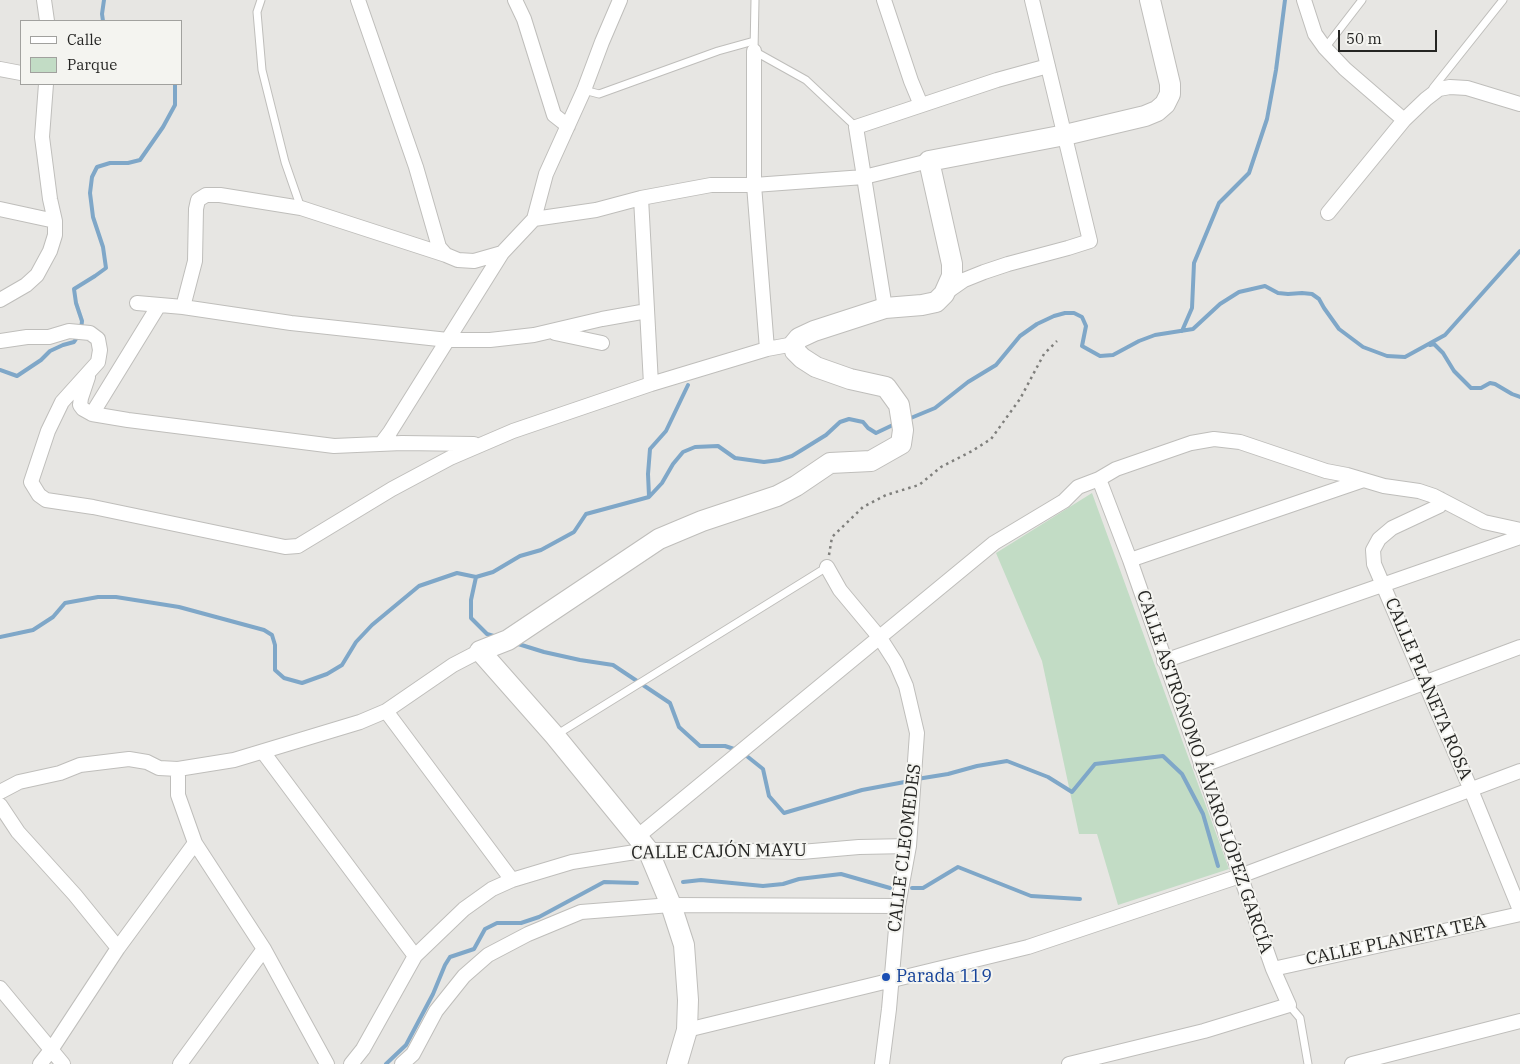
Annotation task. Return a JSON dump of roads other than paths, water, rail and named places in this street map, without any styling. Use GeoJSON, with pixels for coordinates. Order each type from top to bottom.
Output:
{"type":"FeatureCollection","features":[{"type":"Feature","properties":{"kind":"street"},"geometry":{"type":"LineString","coordinates":[[44,0],[47,20]]}},
{"type":"Feature","properties":{"kind":"street"},"geometry":{"type":"LineString","coordinates":[[358,0],[416,167],[438,247],[446,255]]}},
{"type":"Feature","properties":{"kind":"street"},"geometry":{"type":"LineString","coordinates":[[515,0],[524,19],[554,115],[568,126]]}},
{"type":"Feature","properties":{"kind":"street"},"geometry":{"type":"LineString","coordinates":[[381,444],[502,253],[534,220],[546,174],[584,90],[620,0]]}},
{"type":"Feature","properties":{"kind":"street"},"geometry":{"type":"LineString","coordinates":[[884,0],[921,105]]}},
{"type":"Feature","properties":{"kind":"street"},"geometry":{"type":"LineString","coordinates":[[0,341],[49,336],[69,331],[90,333],[98,339],[100,350],[98,362],[62,402],[48,431],[31,482],[39,495],[46,500],[93,507],[279,546],[298,546],[400,484],[450,458],[560,414],[767,349],[794,344],[799,338],[814,331],[885,308],[936,302],[944,294],[971,277],[1090,240],[1032,0]]}},
{"type":"Feature","properties":{"kind":"street"},"geometry":{"type":"LineString","coordinates":[[534,220],[596,210],[641,198],[711,185],[754,185],[864,177],[929,161],[1065,135],[1145,116],[1165,104],[1170,94],[1170,84],[1150,0]]}},
{"type":"Feature","properties":{"kind":"street"},"geometry":{"type":"LineString","coordinates":[[1304,0],[1315,34],[1325,48],[1345,69],[1404,120]]}},
{"type":"Feature","properties":{"kind":"street"},"geometry":{"type":"LineString","coordinates":[[754,46],[754,185],[767,349]]}},
{"type":"Feature","properties":{"kind":"street"},"geometry":{"type":"LineString","coordinates":[[885,308],[856,127],[997,80],[1048,66]]}},
{"type":"Feature","properties":{"kind":"street"},"geometry":{"type":"LineString","coordinates":[[0,68],[20,73]]}},
{"type":"Feature","properties":{"kind":"street"},"geometry":{"type":"LineString","coordinates":[[0,300],[26,285],[37,275],[50,251],[55,235],[55,221],[50,199],[42,137],[46,85]]}},
{"type":"Feature","properties":{"kind":"street"},"geometry":{"type":"LineString","coordinates":[[1328,213],[1404,120],[1439,89],[1450,87],[1467,88],[1520,104]]}},
{"type":"Feature","properties":{"kind":"street"},"geometry":{"type":"LineString","coordinates":[[929,161],[952,264],[952,276],[944,294]]}},
{"type":"Feature","properties":{"kind":"street"},"geometry":{"type":"LineString","coordinates":[[183,307],[195,261],[196,209],[198,200],[206,195],[220,195],[301,208],[458,260],[474,261],[502,253]]}},
{"type":"Feature","properties":{"kind":"street"},"geometry":{"type":"LineString","coordinates":[[641,198],[651,384]]}},
{"type":"Feature","properties":{"kind":"street"},"geometry":{"type":"LineString","coordinates":[[0,209],[55,221]]}},
{"type":"Feature","properties":{"kind":"street"},"geometry":{"type":"LineString","coordinates":[[137,303],[183,307],[291,323],[448,340],[490,340],[552,332],[602,319],[647,311]]}},
{"type":"Feature","properties":{"kind":"street"},"geometry":{"type":"LineString","coordinates":[[92,414],[159,305]]}},
{"type":"Feature","properties":{"kind":"street"},"geometry":{"type":"LineString","coordinates":[[552,332],[602,343]]}},
{"type":"Feature","properties":{"kind":"street"},"geometry":{"type":"LineString","coordinates":[[0,792],[19,782],[60,773],[80,766],[129,759],[147,762],[159,768],[178,769],[234,760],[360,722],[386,711],[453,665],[480,651],[508,640],[659,539],[702,521],[777,496],[796,486],[830,463],[870,461],[901,444],[903,430],[899,405],[886,386],[850,379],[816,367],[795,351],[794,344]]}},
{"type":"Feature","properties":{"kind":"street"},"geometry":{"type":"LineString","coordinates":[[90,372],[80,398],[80,405],[92,414],[334,446],[483,444]]}},
{"type":"Feature","properties":{"kind":"street"},"geometry":{"type":"LineString","coordinates":[[400,416],[400,429],[418,444]]}},
{"type":"Feature","properties":{"kind":"street"},"geometry":{"type":"LineString","coordinates":[[642,844],[880,638],[994,543],[1064,502],[1078,487],[1099,479],[1116,469],[1191,443],[1214,439],[1240,442],[1326,471],[1384,486],[1419,491],[1434,496],[1484,522],[1520,530]]}},
{"type":"Feature","properties":{"kind":"street","name":"CALLE ASTRÓNOMO ÁLVARO LÓPEZ GARCÍA"},"geometry":{"type":"LineString","coordinates":[[1099,479],[1130,560],[1273,968],[1289,1005]]}},
{"type":"Feature","properties":{"kind":"street"},"geometry":{"type":"LineString","coordinates":[[1130,560],[1364,480]]}},
{"type":"Feature","properties":{"kind":"street","name":"CALLE PLANETA ROSA"},"geometry":{"type":"LineString","coordinates":[[1440,499],[1438,506],[1392,528],[1379,539],[1373,550],[1374,564],[1426,683],[1520,910]]}},
{"type":"Feature","properties":{"kind":"street"},"geometry":{"type":"LineString","coordinates":[[1164,661],[1520,537]]}},
{"type":"Feature","properties":{"kind":"street","name":"CALLE CLEOMEDES"},"geometry":{"type":"LineString","coordinates":[[827,567],[840,590],[880,638],[896,663],[906,686],[917,733],[909,846],[898,906],[882,1064]]}},
{"type":"Feature","properties":{"kind":"street"},"geometry":{"type":"LineString","coordinates":[[1201,766],[1520,648]]}},
{"type":"Feature","properties":{"kind":"street"},"geometry":{"type":"LineString","coordinates":[[480,651],[555,736],[642,844],[671,905],[684,945],[688,1030],[677,1064]]}},
{"type":"Feature","properties":{"kind":"street"},"geometry":{"type":"LineString","coordinates":[[386,711],[512,880]]}},
{"type":"Feature","properties":{"kind":"street"},"geometry":{"type":"LineString","coordinates":[[263,752],[415,956]]}},
{"type":"Feature","properties":{"kind":"street"},"geometry":{"type":"LineString","coordinates":[[178,769],[178,795],[196,843],[264,949],[328,1064]]}},
{"type":"Feature","properties":{"kind":"street"},"geometry":{"type":"LineString","coordinates":[[688,1030],[1028,947],[1240,876],[1520,771]]}},
{"type":"Feature","properties":{"kind":"street"},"geometry":{"type":"LineString","coordinates":[[0,805],[18,832],[75,895],[118,948]]}},
{"type":"Feature","properties":{"kind":"street"},"geometry":{"type":"LineString","coordinates":[[40,1064],[118,948],[196,843]]}},
{"type":"Feature","properties":{"kind":"street","name":"CALLE CAJÓN MAYU"},"geometry":{"type":"LineString","coordinates":[[351,1064],[363,1049],[415,956],[464,909],[492,889],[512,880],[642,844],[714,850],[801,852],[859,847],[909,846]]}},
{"type":"Feature","properties":{"kind":"street"},"geometry":{"type":"LineString","coordinates":[[402,1064],[413,1054],[436,1012],[464,976],[488,955],[528,934],[581,912],[671,905],[898,906]]}},
{"type":"Feature","properties":{"kind":"street","name":"CALLE PLANETA TEA"},"geometry":{"type":"LineString","coordinates":[[1273,968],[1520,914]]}},
{"type":"Feature","properties":{"kind":"street"},"geometry":{"type":"LineString","coordinates":[[180,1064],[264,949]]}},
{"type":"Feature","properties":{"kind":"street"},"geometry":{"type":"LineString","coordinates":[[0,988],[5,1003],[63,1064]]}},
{"type":"Feature","properties":{"kind":"street"},"geometry":{"type":"LineString","coordinates":[[1069,1064],[1204,1031],[1289,1005]]}},
{"type":"Feature","properties":{"kind":"street"},"geometry":{"type":"LineString","coordinates":[[1352,1064],[1520,1021]]}},
{"type":"Feature","properties":{"kind":"lane"},"geometry":{"type":"LineString","coordinates":[[261,0],[257,12],[262,70],[285,162],[301,208]]}},
{"type":"Feature","properties":{"kind":"lane"},"geometry":{"type":"LineString","coordinates":[[754,46],[756,0]]}},
{"type":"Feature","properties":{"kind":"lane"},"geometry":{"type":"LineString","coordinates":[[1325,48],[1362,0]]}},
{"type":"Feature","properties":{"kind":"lane"},"geometry":{"type":"LineString","coordinates":[[1426,99],[1503,0]]}},
{"type":"Feature","properties":{"kind":"lane"},"geometry":{"type":"LineString","coordinates":[[584,90],[599,94],[718,51],[754,46],[806,80],[856,127]]}},
{"type":"Feature","properties":{"kind":"lane"},"geometry":{"type":"LineString","coordinates":[[555,736],[827,567]]}},
{"type":"Feature","properties":{"kind":"lane","name":"CALLE ASTRÓNOMO ÁLVARO LÓPEZ GARCÍA"},"geometry":{"type":"LineString","coordinates":[[1289,1005],[1300,1018],[1308,1064]]}},
{"type":"Feature","properties":{"kind":"waterway"},"geometry":{"type":"LineString","coordinates":[[103,20],[104,0]]}},
{"type":"Feature","properties":{"kind":"waterway"},"geometry":{"type":"LineString","coordinates":[[1182,331],[1192,308],[1194,263],[1219,203],[1249,173],[1267,119],[1276,70],[1285,0]]}},
{"type":"Feature","properties":{"kind":"waterway"},"geometry":{"type":"LineString","coordinates":[[81,330],[82,321],[74,289],[106,268],[103,247],[93,217],[90,193],[92,177],[97,167],[110,163],[128,163],[140,160],[163,127],[175,105],[175,85]]}},
{"type":"Feature","properties":{"kind":"waterway"},"geometry":{"type":"LineString","coordinates":[[906,420],[935,408],[968,382],[996,365],[1020,336],[1037,324],[1054,316],[1074,313],[1082,317],[1086,326],[1082,346],[1100,356],[1113,355],[1155,335],[1193,329],[1220,304],[1239,292],[1265,286],[1278,293],[1312,294],[1319,299],[1339,329],[1363,347],[1387,356],[1405,357],[1445,335],[1520,251]]}},
{"type":"Feature","properties":{"kind":"waterway"},"geometry":{"type":"LineString","coordinates":[[0,370],[17,376],[41,360],[50,351],[74,342],[78,336]]}},
{"type":"Feature","properties":{"kind":"waterway"},"geometry":{"type":"LineString","coordinates":[[1430,345],[1434,344],[1443,353],[1454,371],[1471,388],[1481,388],[1490,383],[1520,397]]}},
{"type":"Feature","properties":{"kind":"waterway"},"geometry":{"type":"LineString","coordinates":[[649,496],[650,449],[666,431],[688,385]]}},
{"type":"Feature","properties":{"kind":"waterway"},"geometry":{"type":"LineString","coordinates":[[0,637],[33,630],[53,617],[65,603],[98,597],[116,597],[179,607],[264,630],[272,635],[275,645],[275,670],[284,678],[302,683],[327,674],[342,665],[356,642],[372,625],[419,586],[457,573],[476,577],[493,572],[520,556],[541,550],[574,532],[586,514],[649,497],[662,483],[673,464],[683,452],[695,447],[718,446],[735,458],[764,462],[792,456],[826,435],[840,422],[849,419],[863,422],[876,433],[895,424]]}},
{"type":"Feature","properties":{"kind":"waterway"},"geometry":{"type":"LineString","coordinates":[[476,577],[471,600],[471,618],[487,634],[497,637]]}},
{"type":"Feature","properties":{"kind":"waterway"},"geometry":{"type":"LineString","coordinates":[[515,643],[544,652],[613,665],[670,703],[679,727],[700,746],[725,746],[737,750]]}},
{"type":"Feature","properties":{"kind":"waterway"},"geometry":{"type":"LineString","coordinates":[[743,753],[763,769],[769,796],[784,813],[862,790],[910,781]]}},
{"type":"Feature","properties":{"kind":"waterway"},"geometry":{"type":"LineString","coordinates":[[917,779],[1007,761],[1048,777],[1072,792],[1095,764],[1163,756],[1182,774],[1203,814],[1218,866]]}},
{"type":"Feature","properties":{"kind":"waterway"},"geometry":{"type":"LineString","coordinates":[[912,888],[923,888],[958,867],[1031,896],[1080,899]]}},
{"type":"Feature","properties":{"kind":"waterway"},"geometry":{"type":"LineString","coordinates":[[683,882],[701,880],[763,886],[841,874],[890,888]]}},
{"type":"Feature","properties":{"kind":"waterway"},"geometry":{"type":"LineString","coordinates":[[386,1064],[406,1045],[450,957],[474,949],[485,929],[497,923],[521,923],[539,917],[604,882],[637,883]]}},
{"type":"Feature","properties":{"kind":"place","name":"Parada 119"},"geometry":{"type":"Point","coordinates":[886,977]}}]}
